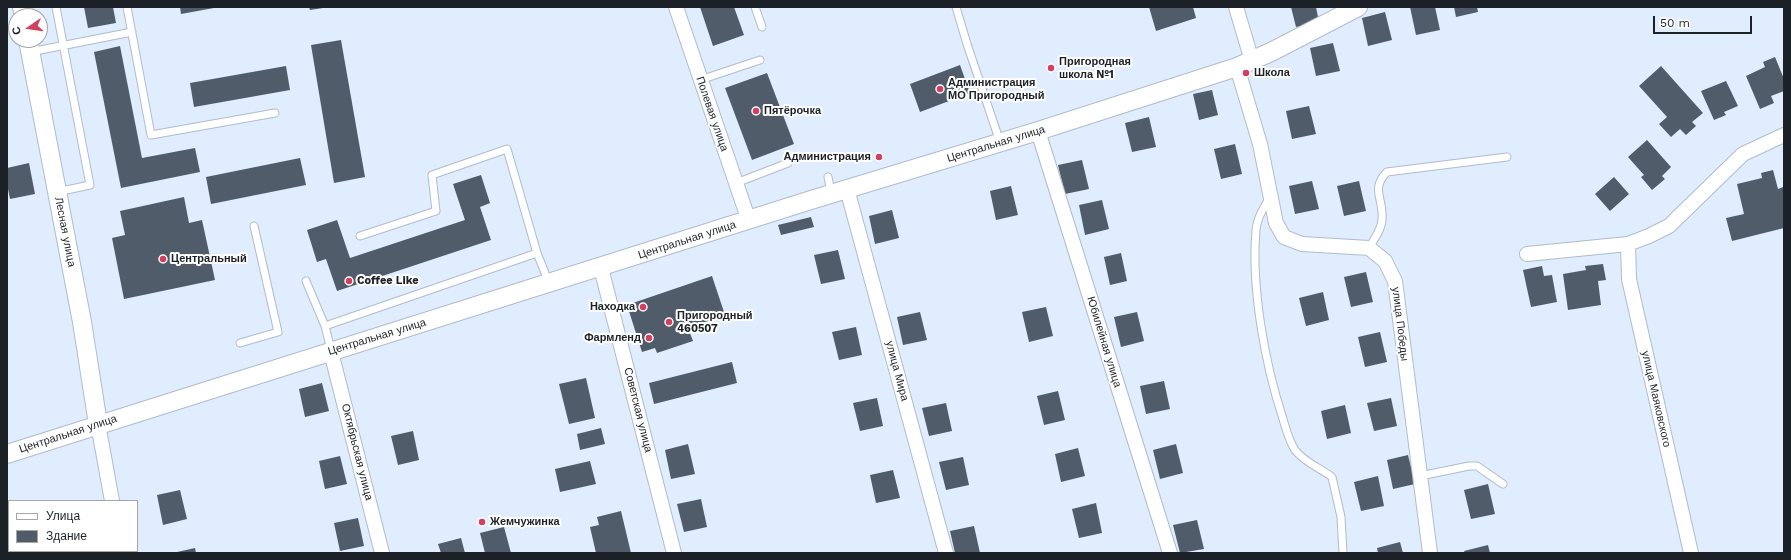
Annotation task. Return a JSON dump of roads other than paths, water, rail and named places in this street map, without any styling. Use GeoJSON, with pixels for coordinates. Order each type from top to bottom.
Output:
{"type":"FeatureCollection","features":[{"type":"Feature","properties":{"kind":"street","name":"Полевая улица"},"geometry":{"type":"LineString","coordinates":[[676,7],[749,221]]}},
{"type":"Feature","properties":{"kind":"street"},"geometry":{"type":"LineString","coordinates":[[1236,7],[1244,64],[1276,223],[1284,237],[1302,244],[1369,248]]}},
{"type":"Feature","properties":{"kind":"street","name":"Центральная улица"},"geometry":{"type":"LineString","coordinates":[[7,454],[98,424],[749,221],[836,187],[1038,131],[1244,64],[1358,7]]}},
{"type":"Feature","properties":{"kind":"street","name":"Лесная улица"},"geometry":{"type":"LineString","coordinates":[[29,48],[82,322],[98,424]]}},
{"type":"Feature","properties":{"kind":"street","name":"Юбилейная улица"},"geometry":{"type":"LineString","coordinates":[[1038,131],[1170,553]]}},
{"type":"Feature","properties":{"kind":"street"},"geometry":{"type":"LineString","coordinates":[[1527,254],[1628,244],[1650,236],[1669,226],[1743,154],[1784,135]]}},
{"type":"Feature","properties":{"kind":"street","name":"улица Мира"},"geometry":{"type":"LineString","coordinates":[[836,187],[946,553]]}},
{"type":"Feature","properties":{"kind":"street","name":"улица Маяковского"},"geometry":{"type":"LineString","coordinates":[[1628,244],[1629,279],[1690,553]]}},
{"type":"Feature","properties":{"kind":"street","name":"улица Победы"},"geometry":{"type":"LineString","coordinates":[[1369,248],[1385,261],[1395,281],[1430,553]]}},
{"type":"Feature","properties":{"kind":"street","name":"Советская улица"},"geometry":{"type":"LineString","coordinates":[[601,268],[674,553]]}},
{"type":"Feature","properties":{"kind":"street","name":"Октябрьская улица"},"geometry":{"type":"LineString","coordinates":[[331,352],[382,553]]}},
{"type":"Feature","properties":{"kind":"street"},"geometry":{"type":"LineString","coordinates":[[98,424],[112,500]]}},
{"type":"Feature","properties":{"kind":"lane"},"geometry":{"type":"LineString","coordinates":[[56,7],[90,185],[57,192]]}},
{"type":"Feature","properties":{"kind":"lane"},"geometry":{"type":"LineString","coordinates":[[127,7],[151,135],[275,113]]}},
{"type":"Feature","properties":{"kind":"lane"},"geometry":{"type":"LineString","coordinates":[[755,7],[762,27]]}},
{"type":"Feature","properties":{"kind":"lane"},"geometry":{"type":"LineString","coordinates":[[956,7],[1000,142]]}},
{"type":"Feature","properties":{"kind":"lane"},"geometry":{"type":"LineString","coordinates":[[48,46],[64,46],[132,32]]}},
{"type":"Feature","properties":{"kind":"lane"},"geometry":{"type":"LineString","coordinates":[[700,80],[760,60]]}},
{"type":"Feature","properties":{"kind":"lane"},"geometry":{"type":"LineString","coordinates":[[360,236],[436,211],[432,175],[507,150],[537,253],[549,284]]}},
{"type":"Feature","properties":{"kind":"lane"},"geometry":{"type":"LineString","coordinates":[[1369,248],[1380,228],[1383,219],[1378,193],[1380,180],[1387,172],[1507,158]]}},
{"type":"Feature","properties":{"kind":"lane"},"geometry":{"type":"LineString","coordinates":[[736,182],[788,163]]}},
{"type":"Feature","properties":{"kind":"lane"},"geometry":{"type":"LineString","coordinates":[[1270,196],[1262,211],[1256,229],[1259,308],[1268,359],[1278,403],[1290,440],[1296,451],[1332,477],[1341,517],[1343,553]]}},
{"type":"Feature","properties":{"kind":"lane"},"geometry":{"type":"LineString","coordinates":[[240,343],[278,332],[254,226]]}},
{"type":"Feature","properties":{"kind":"lane"},"geometry":{"type":"LineString","coordinates":[[325,326],[537,253]]}},
{"type":"Feature","properties":{"kind":"lane"},"geometry":{"type":"LineString","coordinates":[[306,281],[325,326],[331,352]]}},
{"type":"Feature","properties":{"kind":"lane"},"geometry":{"type":"LineString","coordinates":[[1420,476],[1469,466],[1477,466],[1503,484]]}},
{"type":"Feature","properties":{"kind":"place","name":"Пригородная школа №1"},"geometry":{"type":"Point","coordinates":[1051,68]}},
{"type":"Feature","properties":{"kind":"place","name":"Школа"},"geometry":{"type":"Point","coordinates":[1246,73]}},
{"type":"Feature","properties":{"kind":"place","name":"Администрация МО Пригородный"},"geometry":{"type":"Point","coordinates":[940,89]}},
{"type":"Feature","properties":{"kind":"place","name":"Пятёрочка"},"geometry":{"type":"Point","coordinates":[756,111]}},
{"type":"Feature","properties":{"kind":"place","name":"Администрация"},"geometry":{"type":"Point","coordinates":[879,157]}},
{"type":"Feature","properties":{"kind":"place","name":"Центральный"},"geometry":{"type":"Point","coordinates":[163,259]}},
{"type":"Feature","properties":{"kind":"place","name":"Coffee Like"},"geometry":{"type":"Point","coordinates":[349,281]}},
{"type":"Feature","properties":{"kind":"place","name":"Находка"},"geometry":{"type":"Point","coordinates":[643,307]}},
{"type":"Feature","properties":{"kind":"place","name":"Пригородный 460507"},"geometry":{"type":"Point","coordinates":[669,322]}},
{"type":"Feature","properties":{"kind":"place","name":"Фармленд"},"geometry":{"type":"Point","coordinates":[649,338]}},
{"type":"Feature","properties":{"kind":"place","name":"Жемчужинка"},"geometry":{"type":"Point","coordinates":[482,522]}}]}
